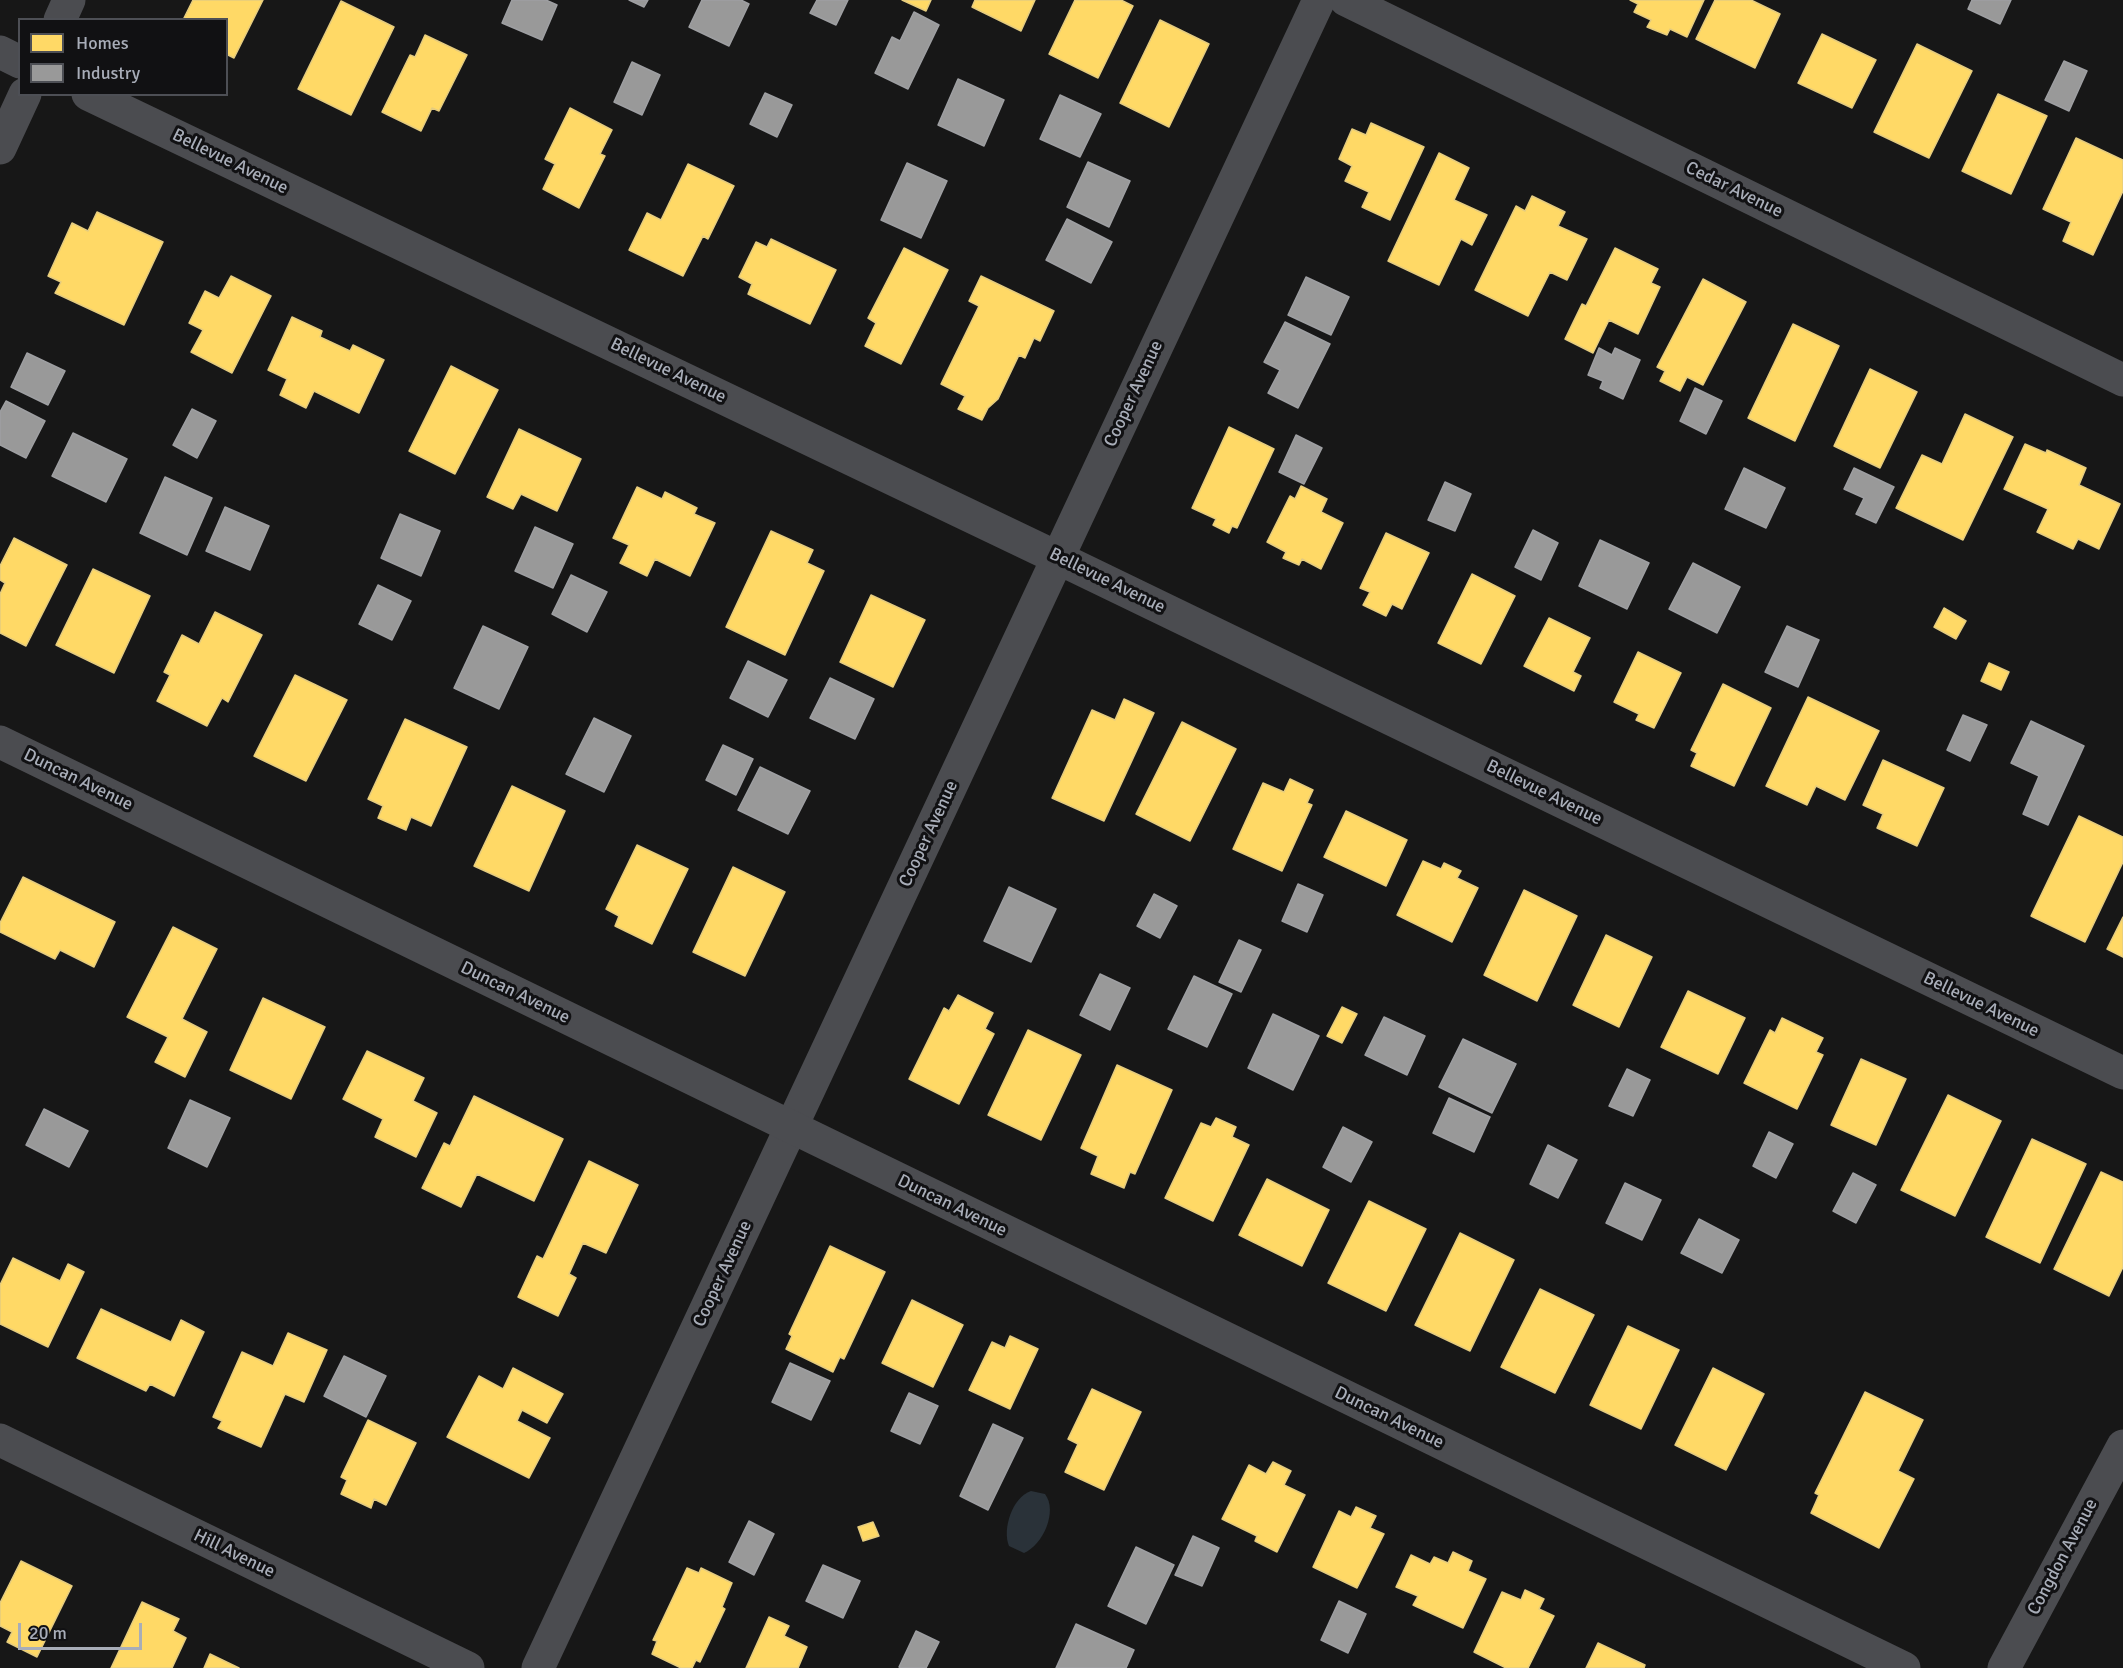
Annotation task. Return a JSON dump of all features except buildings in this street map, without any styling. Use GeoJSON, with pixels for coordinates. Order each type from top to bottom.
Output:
{"type":"FeatureCollection","features":[{"type":"Feature","properties":{"kind":"street"},"geometry":{"type":"LineString","coordinates":[[61,18],[69,0]]}},
{"type":"Feature","properties":{"kind":"street","name":"Cooper Avenue"},"geometry":{"type":"LineString","coordinates":[[538,1668],[1319,0]]}},
{"type":"Feature","properties":{"kind":"street","name":"Cedar Avenue"},"geometry":{"type":"LineString","coordinates":[[1346,0],[2123,380]]}},
{"type":"Feature","properties":{"kind":"street"},"geometry":{"type":"LineString","coordinates":[[0,52],[18,61]]}},
{"type":"Feature","properties":{"kind":"street"},"geometry":{"type":"LineString","coordinates":[[0,148],[24,96]]}},
{"type":"Feature","properties":{"kind":"street","name":"Bellevue Avenue"},"geometry":{"type":"LineString","coordinates":[[92,96],[1058,558],[2123,1073]]}},
{"type":"Feature","properties":{"kind":"street","name":"Duncan Avenue"},"geometry":{"type":"LineString","coordinates":[[0,742],[791,1129],[1904,1668]]}},
{"type":"Feature","properties":{"kind":"street","name":"Hill Avenue"},"geometry":{"type":"LineString","coordinates":[[0,1440],[468,1668]]}},
{"type":"Feature","properties":{"kind":"street","name":"Congdon Avenue"},"geometry":{"type":"LineString","coordinates":[[2004,1668],[2123,1446]]}},
{"type":"Feature","properties":{"kind":"shaded area"},"geometry":{"type":"Polygon","coordinates":[[[1031,1491],[1045,1494],[1049,1501],[1049,1518],[1037,1543],[1024,1553],[1009,1546],[1008,1523],[1019,1500],[1031,1491]]]}}]}
